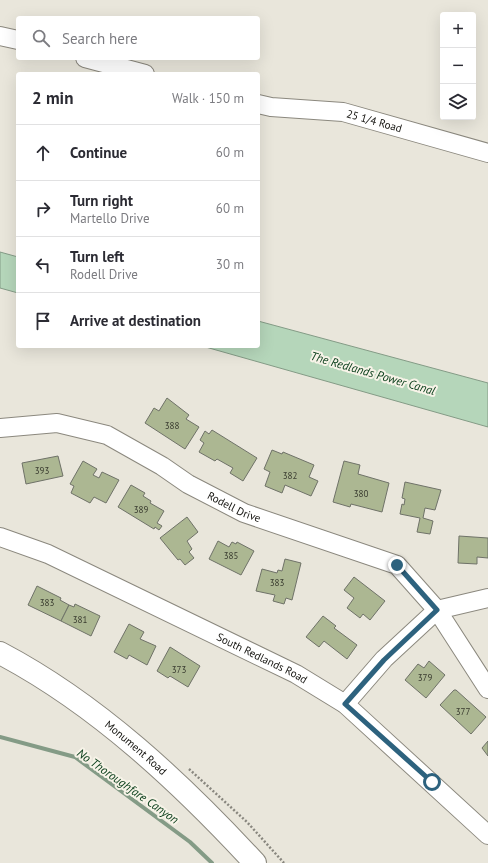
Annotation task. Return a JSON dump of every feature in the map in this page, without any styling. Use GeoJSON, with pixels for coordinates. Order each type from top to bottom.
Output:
{"type":"FeatureCollection","features":[{"type":"Feature","properties":{"kind":"main road","name":"Monument Road"},"geometry":{"type":"LineString","coordinates":[[0,653],[66,694],[117,732],[165,773],[255,863]]}},
{"type":"Feature","properties":{"kind":"street"},"geometry":{"type":"LineString","coordinates":[[0,36],[16,40]]}},
{"type":"Feature","properties":{"kind":"street"},"geometry":{"type":"LineString","coordinates":[[92,60],[138,72]]}},
{"type":"Feature","properties":{"kind":"street","name":"25 1/4 Road"},"geometry":{"type":"LineString","coordinates":[[260,104],[271,107],[343,112],[488,153]]}},
{"type":"Feature","properties":{"kind":"street","name":"Rodell Drive"},"geometry":{"type":"LineString","coordinates":[[0,428],[57,423],[107,435],[162,466],[188,484],[244,514],[397,565],[437,610],[488,689]]}},
{"type":"Feature","properties":{"kind":"street","name":"South Redlands Road"},"geometry":{"type":"LineString","coordinates":[[0,537],[55,557],[296,674],[345,704],[488,835]]}},
{"type":"Feature","properties":{"kind":"street"},"geometry":{"type":"LineString","coordinates":[[345,704],[384,660],[437,610],[488,598]]}},
{"type":"Feature","properties":{"kind":"water"},"geometry":{"type":"Polygon","coordinates":[[[0,252],[16,256],[16,292],[0,288],[0,252]]]}},
{"type":"Feature","properties":{"kind":"water","name":"The Redlands Power Canal"},"geometry":{"type":"Polygon","coordinates":[[[260,322],[488,383],[488,427],[209,348],[260,348],[260,322]]]}},
{"type":"Feature","properties":{"kind":"building"},"geometry":{"type":"Polygon","coordinates":[[[167,398],[189,415],[186,419],[199,427],[185,449],[145,423],[154,408],[159,411],[167,398]]]}},
{"type":"Feature","properties":{"kind":"building"},"geometry":{"type":"Polygon","coordinates":[[[212,430],[257,458],[243,481],[230,473],[233,468],[217,459],[215,461],[199,452],[204,443],[200,440],[205,431],[209,434],[212,430]]]}},
{"type":"Feature","properties":{"kind":"building"},"geometry":{"type":"Polygon","coordinates":[[[272,450],[282,454],[283,452],[314,465],[309,477],[318,481],[311,496],[285,485],[282,493],[265,486],[270,472],[264,469],[272,450]]]}},
{"type":"Feature","properties":{"kind":"building"},"geometry":{"type":"Polygon","coordinates":[[[58,456],[63,476],[26,484],[22,463],[58,456]]]}},
{"type":"Feature","properties":{"kind":"building"},"geometry":{"type":"Polygon","coordinates":[[[83,461],[97,469],[93,475],[99,478],[102,472],[119,480],[106,503],[94,497],[90,503],[71,493],[74,486],[70,484],[83,461]]]}},
{"type":"Feature","properties":{"kind":"building"},"geometry":{"type":"Polygon","coordinates":[[[344,461],[360,465],[358,474],[389,483],[382,512],[351,504],[350,507],[333,502],[344,461]]]}},
{"type":"Feature","properties":{"kind":"building"},"geometry":{"type":"Polygon","coordinates":[[[405,482],[441,490],[435,510],[425,508],[423,518],[433,521],[430,534],[417,532],[420,518],[400,514],[402,504],[404,505],[405,499],[402,498],[405,482]]]}},
{"type":"Feature","properties":{"kind":"building"},"geometry":{"type":"Polygon","coordinates":[[[131,485],[145,493],[143,496],[151,501],[150,503],[164,511],[157,523],[162,526],[159,530],[155,527],[154,529],[118,507],[131,485]]]}},
{"type":"Feature","properties":{"kind":"building"},"geometry":{"type":"Polygon","coordinates":[[[187,517],[198,532],[187,541],[192,549],[189,552],[194,558],[185,565],[180,559],[178,560],[160,538],[187,517]]]}},
{"type":"Feature","properties":{"kind":"building"},"geometry":{"type":"Polygon","coordinates":[[[459,536],[488,538],[488,558],[477,557],[477,564],[458,563],[459,536]]]}},
{"type":"Feature","properties":{"kind":"building"},"geometry":{"type":"Polygon","coordinates":[[[218,541],[229,547],[232,542],[236,544],[237,542],[254,551],[241,575],[209,559],[218,541]]]}},
{"type":"Feature","properties":{"kind":"building"},"geometry":{"type":"Polygon","coordinates":[[[285,559],[301,563],[292,600],[286,598],[284,604],[273,601],[275,595],[256,591],[262,569],[277,573],[278,570],[282,571],[285,559]]]}},
{"type":"Feature","properties":{"kind":"building"},"geometry":{"type":"Polygon","coordinates":[[[354,577],[385,601],[370,620],[363,614],[360,618],[347,608],[354,598],[344,590],[354,577]]]}},
{"type":"Feature","properties":{"kind":"building"},"geometry":{"type":"Polygon","coordinates":[[[37,586],[61,598],[60,600],[69,605],[61,621],[28,605],[37,586]]]}},
{"type":"Feature","properties":{"kind":"building"},"geometry":{"type":"Polygon","coordinates":[[[75,604],[100,616],[91,636],[61,621],[69,605],[74,607],[75,604]]]}},
{"type":"Feature","properties":{"kind":"building"},"geometry":{"type":"Polygon","coordinates":[[[323,616],[336,626],[334,628],[357,645],[347,659],[324,641],[319,647],[306,637],[323,616]]]}},
{"type":"Feature","properties":{"kind":"building"},"geometry":{"type":"Polygon","coordinates":[[[129,624],[144,632],[140,639],[156,646],[147,665],[129,655],[127,659],[114,652],[129,624]]]}},
{"type":"Feature","properties":{"kind":"building"},"geometry":{"type":"Polygon","coordinates":[[[170,647],[200,666],[188,687],[170,676],[168,678],[157,671],[170,647]]]}},
{"type":"Feature","properties":{"kind":"building"},"geometry":{"type":"Polygon","coordinates":[[[429,661],[445,675],[426,698],[405,680],[418,664],[424,668],[429,661]]]}},
{"type":"Feature","properties":{"kind":"building"},"geometry":{"type":"Polygon","coordinates":[[[454,690],[456,690],[486,717],[471,734],[440,705],[454,690]]]}},
{"type":"Feature","properties":{"kind":"building"},"geometry":{"type":"Polygon","coordinates":[[[488,741],[488,756],[482,748],[488,741]]]}},
{"type":"Feature","properties":{"kind":"waterway","name":"No Thoroughfare Canyon"},"geometry":{"type":"LineString","coordinates":[[0,737],[75,757],[190,842],[212,863]]}},
{"type":"Feature","properties":{"kind":"route"},"geometry":{"type":"LineString","coordinates":[[397,565],[437,610],[384,660],[345,704],[432,782]]}}]}
